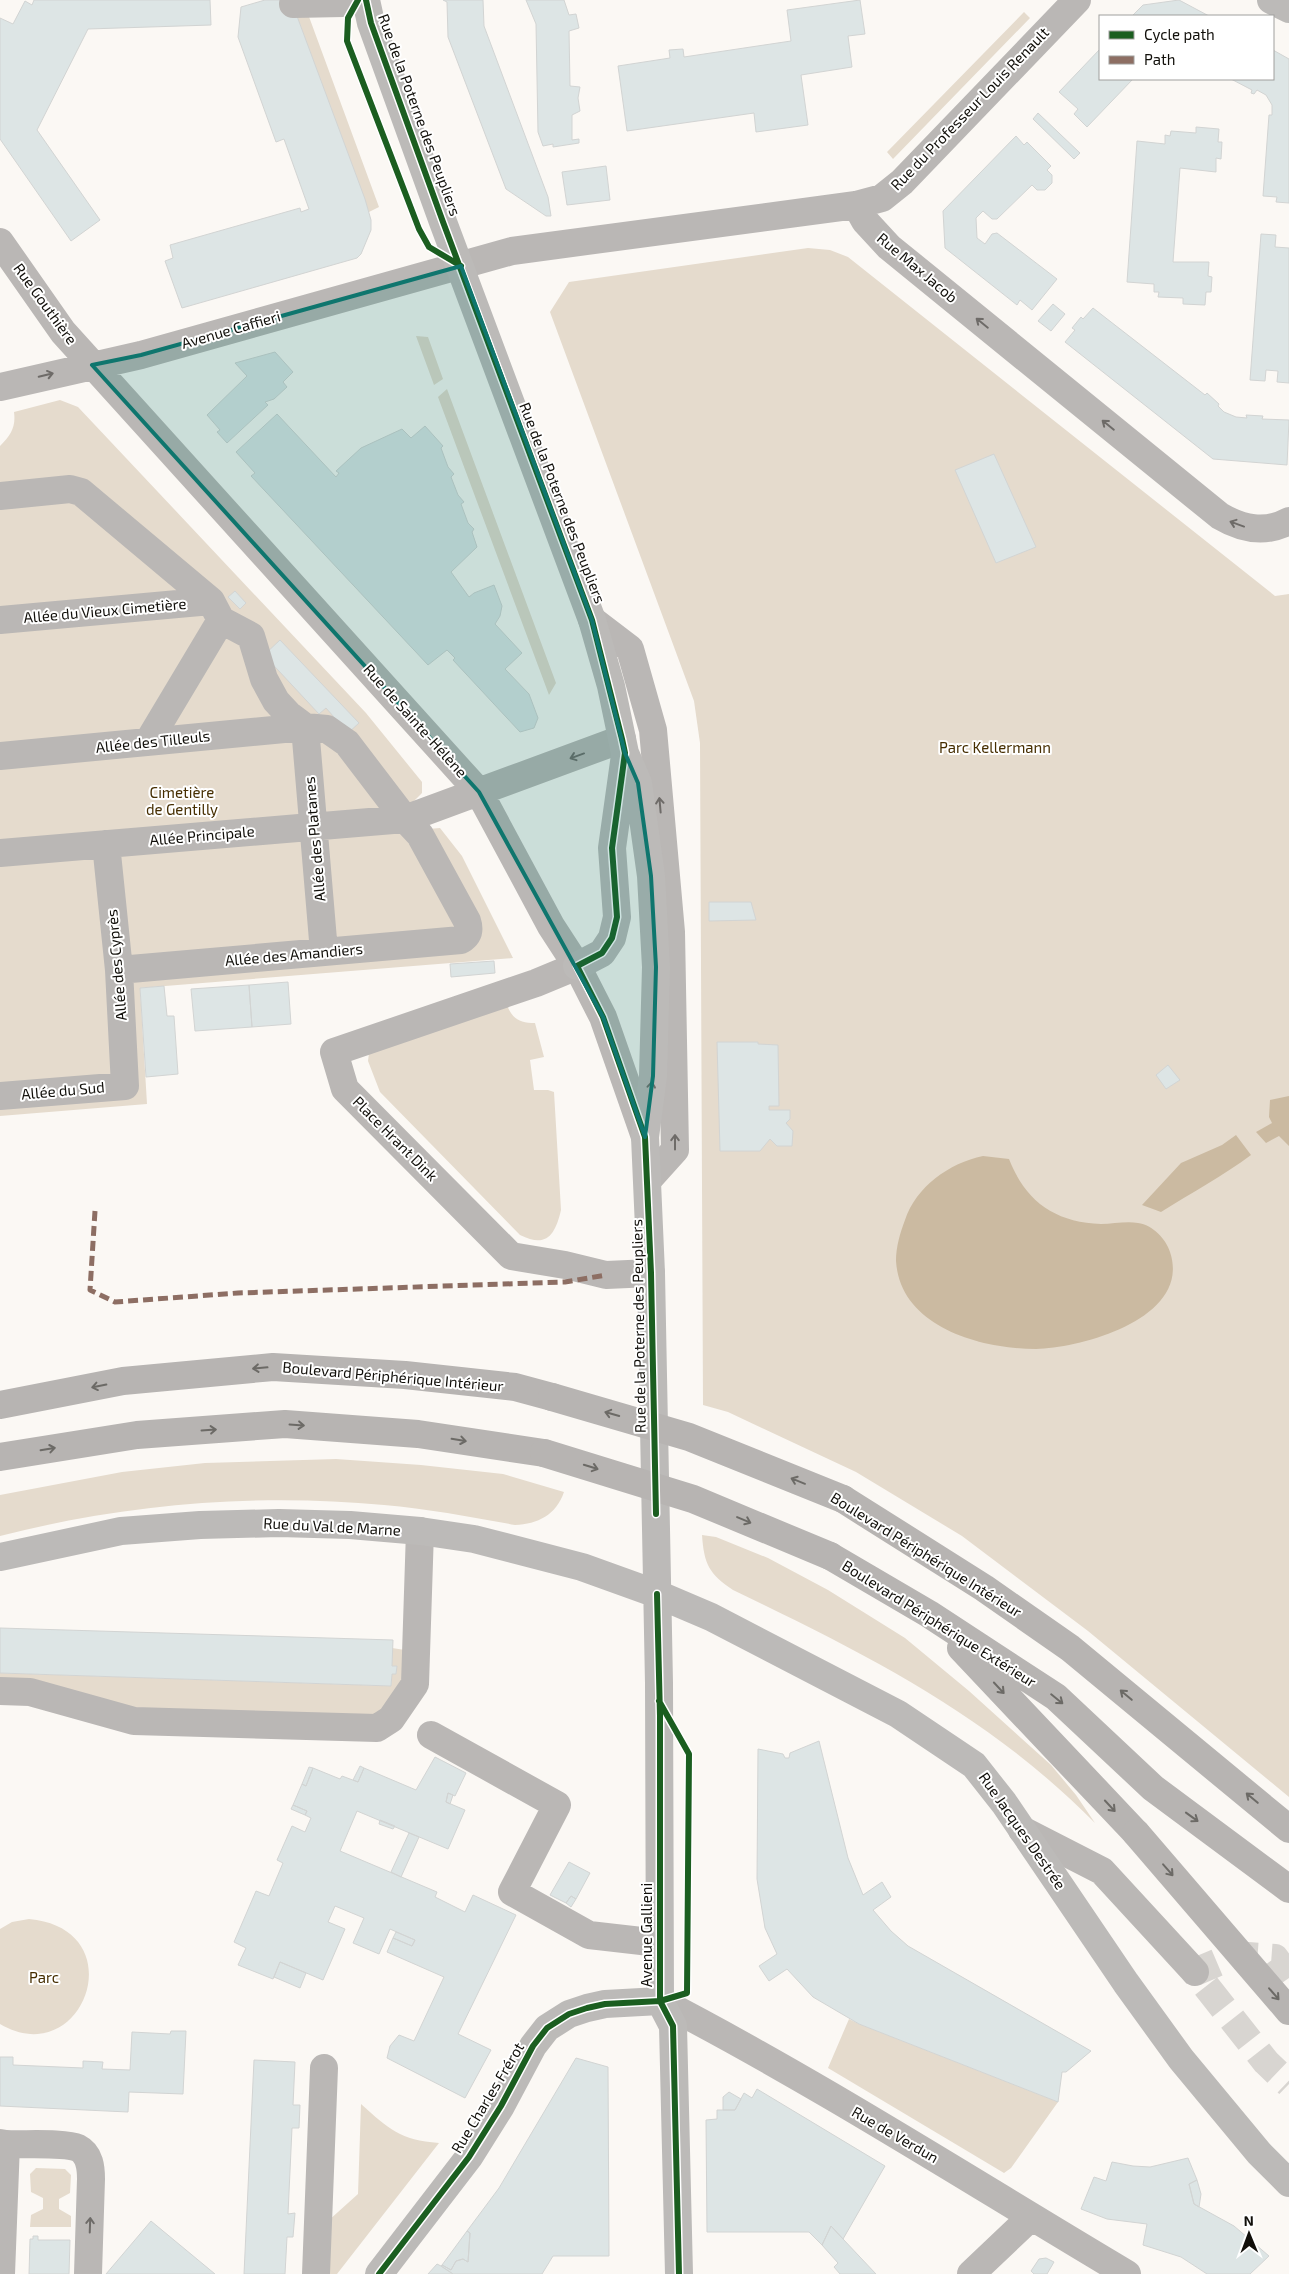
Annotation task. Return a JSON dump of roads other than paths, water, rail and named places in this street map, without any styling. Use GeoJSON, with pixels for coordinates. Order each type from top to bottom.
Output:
{"type":"FeatureCollection","features":[{"type":"Feature","properties":{"kind":"highway","name":"Boulevard Périphérique Intérieur"},"geometry":{"type":"LineString","coordinates":[[0,1405],[123,1381],[273,1367],[404,1375],[515,1387],[689,1437],[843,1499],[984,1588],[1070,1648],[1289,1829]]}},
{"type":"Feature","properties":{"kind":"highway","name":"Boulevard Périphérique Extérieur"},"geometry":{"type":"LineString","coordinates":[[0,1457],[137,1435],[285,1424],[418,1434],[544,1453],[693,1499],[830,1556],[929,1614],[1056,1697],[1153,1788],[1289,1889]]}},
{"type":"Feature","properties":{"kind":"highway"},"geometry":{"type":"LineString","coordinates":[[929,1614],[1136,1833],[1289,2011]]}},
{"type":"Feature","properties":{"kind":"main road","name":"Rue de la Poterne des Peupliers"},"geometry":{"type":"LineString","coordinates":[[366,0],[371,22],[592,620],[624,746],[640,792],[651,876],[656,968],[652,1076],[645,1137],[651,1273],[657,1594]]}},
{"type":"Feature","properties":{"kind":"main road"},"geometry":{"type":"LineString","coordinates":[[1271,0],[1289,9]]}},
{"type":"Feature","properties":{"kind":"main road"},"geometry":{"type":"LineString","coordinates":[[577,966],[602,953],[612,938],[614,931],[617,916],[612,848],[624,746]]}},
{"type":"Feature","properties":{"kind":"main road","name":"Rue du Val de Marne"},"geometry":{"type":"LineString","coordinates":[[0,1557],[121,1531],[200,1525],[279,1523],[350,1525],[420,1531],[474,1539],[601,1572],[657,1594]]}},
{"type":"Feature","properties":{"kind":"main road","name":"Rue Jacques Destrée"},"geometry":{"type":"LineString","coordinates":[[657,1594],[731,1626],[867,1697],[929,1733],[974,1764],[1022,1830],[1126,1983],[1182,2059],[1259,2153],[1289,2184]]}},
{"type":"Feature","properties":{"kind":"main road","name":"Avenue Gallieni"},"geometry":{"type":"LineString","coordinates":[[657,1594],[660,1716],[660,2001],[673,2026],[679,2274]]}},
{"type":"Feature","properties":{"kind":"main road","name":"Rue Charles Frérot"},"geometry":{"type":"LineString","coordinates":[[379,2274],[470,2157],[501,2106],[533,2046],[547,2028],[569,2014],[587,2008],[605,2004],[660,2001]]}},
{"type":"Feature","properties":{"kind":"street"},"geometry":{"type":"LineString","coordinates":[[292,4],[343,4],[348,0]]}},
{"type":"Feature","properties":{"kind":"street","name":"Rue du Professeur Louis Renault"},"geometry":{"type":"LineString","coordinates":[[856,204],[882,198],[902,182],[1076,0]]}},
{"type":"Feature","properties":{"kind":"street"},"geometry":{"type":"LineString","coordinates":[[461,266],[512,251],[856,204]]}},
{"type":"Feature","properties":{"kind":"street","name":"Rue Max Jacob"},"geometry":{"type":"LineString","coordinates":[[856,204],[865,221],[889,247],[1220,516],[1233,524],[1251,529],[1268,529],[1286,523]]}},
{"type":"Feature","properties":{"kind":"street","name":"Rue Gouthière"},"geometry":{"type":"LineString","coordinates":[[0,242],[63,332],[92,365]]}},
{"type":"Feature","properties":{"kind":"street","name":"Avenue Caffieri"},"geometry":{"type":"LineString","coordinates":[[0,387],[141,355],[461,266]]}},
{"type":"Feature","properties":{"kind":"street","name":"Rue de Sainte-Hélène"},"geometry":{"type":"LineString","coordinates":[[92,365],[479,792],[551,926],[577,966],[603,1016],[645,1137]]}},
{"type":"Feature","properties":{"kind":"street"},"geometry":{"type":"LineString","coordinates":[[0,496],[70,489],[81,492],[216,611],[251,636],[264,679],[276,701],[289,715],[306,727],[327,729],[347,743],[405,820]]}},
{"type":"Feature","properties":{"kind":"street"},"geometry":{"type":"LineString","coordinates":[[148,742],[216,611]]}},
{"type":"Feature","properties":{"kind":"street","name":"Allée du Vieux Cimetière"},"geometry":{"type":"LineString","coordinates":[[0,620],[216,611]]}},
{"type":"Feature","properties":{"kind":"street","name":"Rue de la Poterne des Peupliers"},"geometry":{"type":"LineString","coordinates":[[592,620],[630,649],[654,730],[671,932],[675,1150],[648,1180]]}},
{"type":"Feature","properties":{"kind":"street","name":"Allée des Tilleuls"},"geometry":{"type":"LineString","coordinates":[[0,756],[306,727]]}},
{"type":"Feature","properties":{"kind":"street","name":"Allée des Platanes"},"geometry":{"type":"LineString","coordinates":[[306,727],[324,952]]}},
{"type":"Feature","properties":{"kind":"street","name":"Allée Principale"},"geometry":{"type":"LineString","coordinates":[[0,853],[405,820],[479,792],[624,746]]}},
{"type":"Feature","properties":{"kind":"street","name":"Allée des Amandiers"},"geometry":{"type":"LineString","coordinates":[[119,970],[462,940],[468,936],[470,928],[463,912],[420,835],[405,820]]}},
{"type":"Feature","properties":{"kind":"street","name":"Allée des Cyprès"},"geometry":{"type":"LineString","coordinates":[[106,844],[119,970],[125,1086]]}},
{"type":"Feature","properties":{"kind":"street","name":"Place Hrant Dink"},"geometry":{"type":"LineString","coordinates":[[577,966],[536,983],[334,1052],[345,1089],[511,1256],[566,1265],[606,1275],[651,1273]]}},
{"type":"Feature","properties":{"kind":"street","name":"Allée du Sud"},"geometry":{"type":"LineString","coordinates":[[0,1096],[125,1086]]}},
{"type":"Feature","properties":{"kind":"street"},"geometry":{"type":"LineString","coordinates":[[0,1691],[30,1692],[134,1720],[377,1728],[391,1718],[415,1684],[420,1531]]}},
{"type":"Feature","properties":{"kind":"street"},"geometry":{"type":"LineString","coordinates":[[431,1735],[557,1805],[512,1892],[589,1935],[659,1943]]}},
{"type":"Feature","properties":{"kind":"street"},"geometry":{"type":"LineString","coordinates":[[1022,1830],[1102,1871],[1195,1972]]}},
{"type":"Feature","properties":{"kind":"street","name":"Rue de Verdun"},"geometry":{"type":"LineString","coordinates":[[660,2001],[704,2024],[898,2136],[1127,2274]]}},
{"type":"Feature","properties":{"kind":"street"},"geometry":{"type":"LineString","coordinates":[[316,2274],[324,2068]]}},
{"type":"Feature","properties":{"kind":"street"},"geometry":{"type":"LineString","coordinates":[[1,2274],[3,2143],[69,2146],[79,2149],[87,2157],[91,2165],[92,2179],[88,2274]]}},
{"type":"Feature","properties":{"kind":"street"},"geometry":{"type":"LineString","coordinates":[[971,2274],[1031,2217]]}},
{"type":"Feature","properties":{"kind":"tunnel"},"geometry":{"type":"LineString","coordinates":[[1289,1978],[1275,1958],[1235,1955],[1195,1972],[1266,2062],[1289,2084]]}},
{"type":"Feature","properties":{"kind":"park label","name":"Parc Kellermann"},"geometry":{"type":"Point","coordinates":[995,748]}},
{"type":"Feature","properties":{"kind":"park label","name":"Cimetière de Gentilly"},"geometry":{"type":"Point","coordinates":[182,802]}},
{"type":"Feature","properties":{"kind":"park label","name":"Parc"},"geometry":{"type":"Point","coordinates":[44,1978]}}]}
